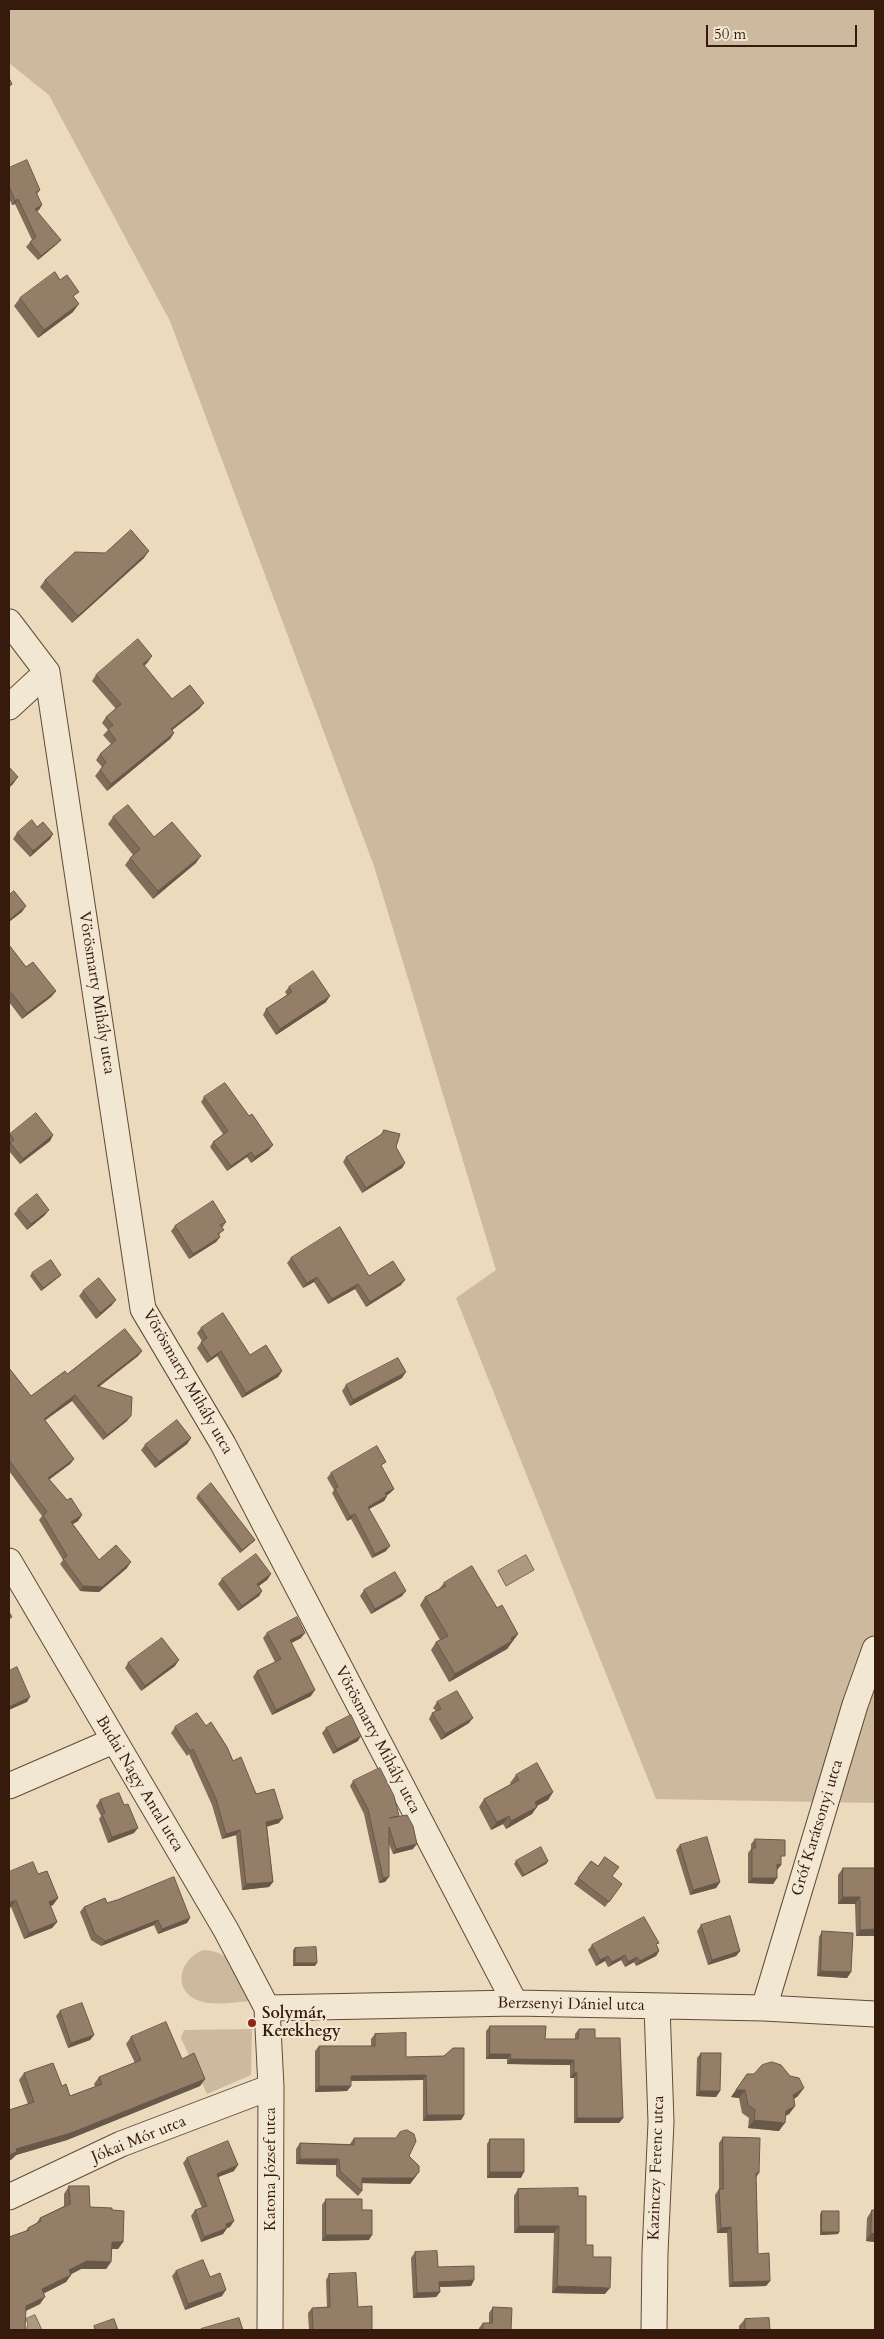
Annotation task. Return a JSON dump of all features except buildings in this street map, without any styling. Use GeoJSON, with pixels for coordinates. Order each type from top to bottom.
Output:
{"type":"FeatureCollection","features":[{"type":"Feature","properties":{"kind":"street","name":"Vörösmarty Mihály utca"},"geometry":{"type":"LineString","coordinates":[[9,622],[47,672],[143,1309],[222,1444],[515,2003]]}},
{"type":"Feature","properties":{"kind":"street"},"geometry":{"type":"LineString","coordinates":[[9,707],[47,672]]}},
{"type":"Feature","properties":{"kind":"street","name":"Budai Nagy Antal utca"},"geometry":{"type":"LineString","coordinates":[[9,1561],[113,1741],[226,1930],[267,2008]]}},
{"type":"Feature","properties":{"kind":"street","name":"Gróf Karátsonyi utca"},"geometry":{"type":"LineString","coordinates":[[764,2008],[856,1705],[875,1649]]}},
{"type":"Feature","properties":{"kind":"street"},"geometry":{"type":"LineString","coordinates":[[9,1786],[113,1741]]}},
{"type":"Feature","properties":{"kind":"street","name":"Berzsenyi Dániel utca"},"geometry":{"type":"LineString","coordinates":[[267,2008],[515,2003],[764,2008],[875,2014]]}},
{"type":"Feature","properties":{"kind":"street","name":"Kazinczy Ferenc utca"},"geometry":{"type":"LineString","coordinates":[[654,2330],[655,2253],[661,2122],[657,2006]]}},
{"type":"Feature","properties":{"kind":"street","name":"Katona József utca"},"geometry":{"type":"LineString","coordinates":[[267,2008],[271,2088],[270,2330]]}},
{"type":"Feature","properties":{"kind":"street","name":"Jókai Mór utca"},"geometry":{"type":"LineString","coordinates":[[9,2197],[121,2144],[271,2088]]}},
{"type":"Feature","properties":{"kind":"shaded area"},"geometry":{"type":"Polygon","coordinates":[[[9,9],[875,9],[875,1803],[656,1799],[456,1298],[496,1270],[374,866],[170,321],[49,95],[9,63],[9,9]]]}},
{"type":"Feature","properties":{"kind":"shaded area"},"geometry":{"type":"Polygon","coordinates":[[[526,1555],[534,1570],[506,1586],[498,1571],[526,1555]]]}},
{"type":"Feature","properties":{"kind":"shaded area"},"geometry":{"type":"Polygon","coordinates":[[[203,1950],[214,1951],[229,1960],[239,1975],[250,2001],[212,2003],[191,1997],[185,1991],[182,1984],[184,1968],[188,1961],[203,1950]]]}},
{"type":"Feature","properties":{"kind":"shaded area"},"geometry":{"type":"Polygon","coordinates":[[[252,2029],[251,2075],[207,2094],[181,2038],[184,2030],[252,2029]]]}},
{"type":"Feature","properties":{"kind":"shaded area"},"geometry":{"type":"Polygon","coordinates":[[[35,2315],[42,2330],[26,2330],[28,2324],[26,2319],[35,2315]]]}},
{"type":"Feature","properties":{"kind":"place","name":"Solymár, Kerekhegy"},"geometry":{"type":"Point","coordinates":[252,2023]}}]}
